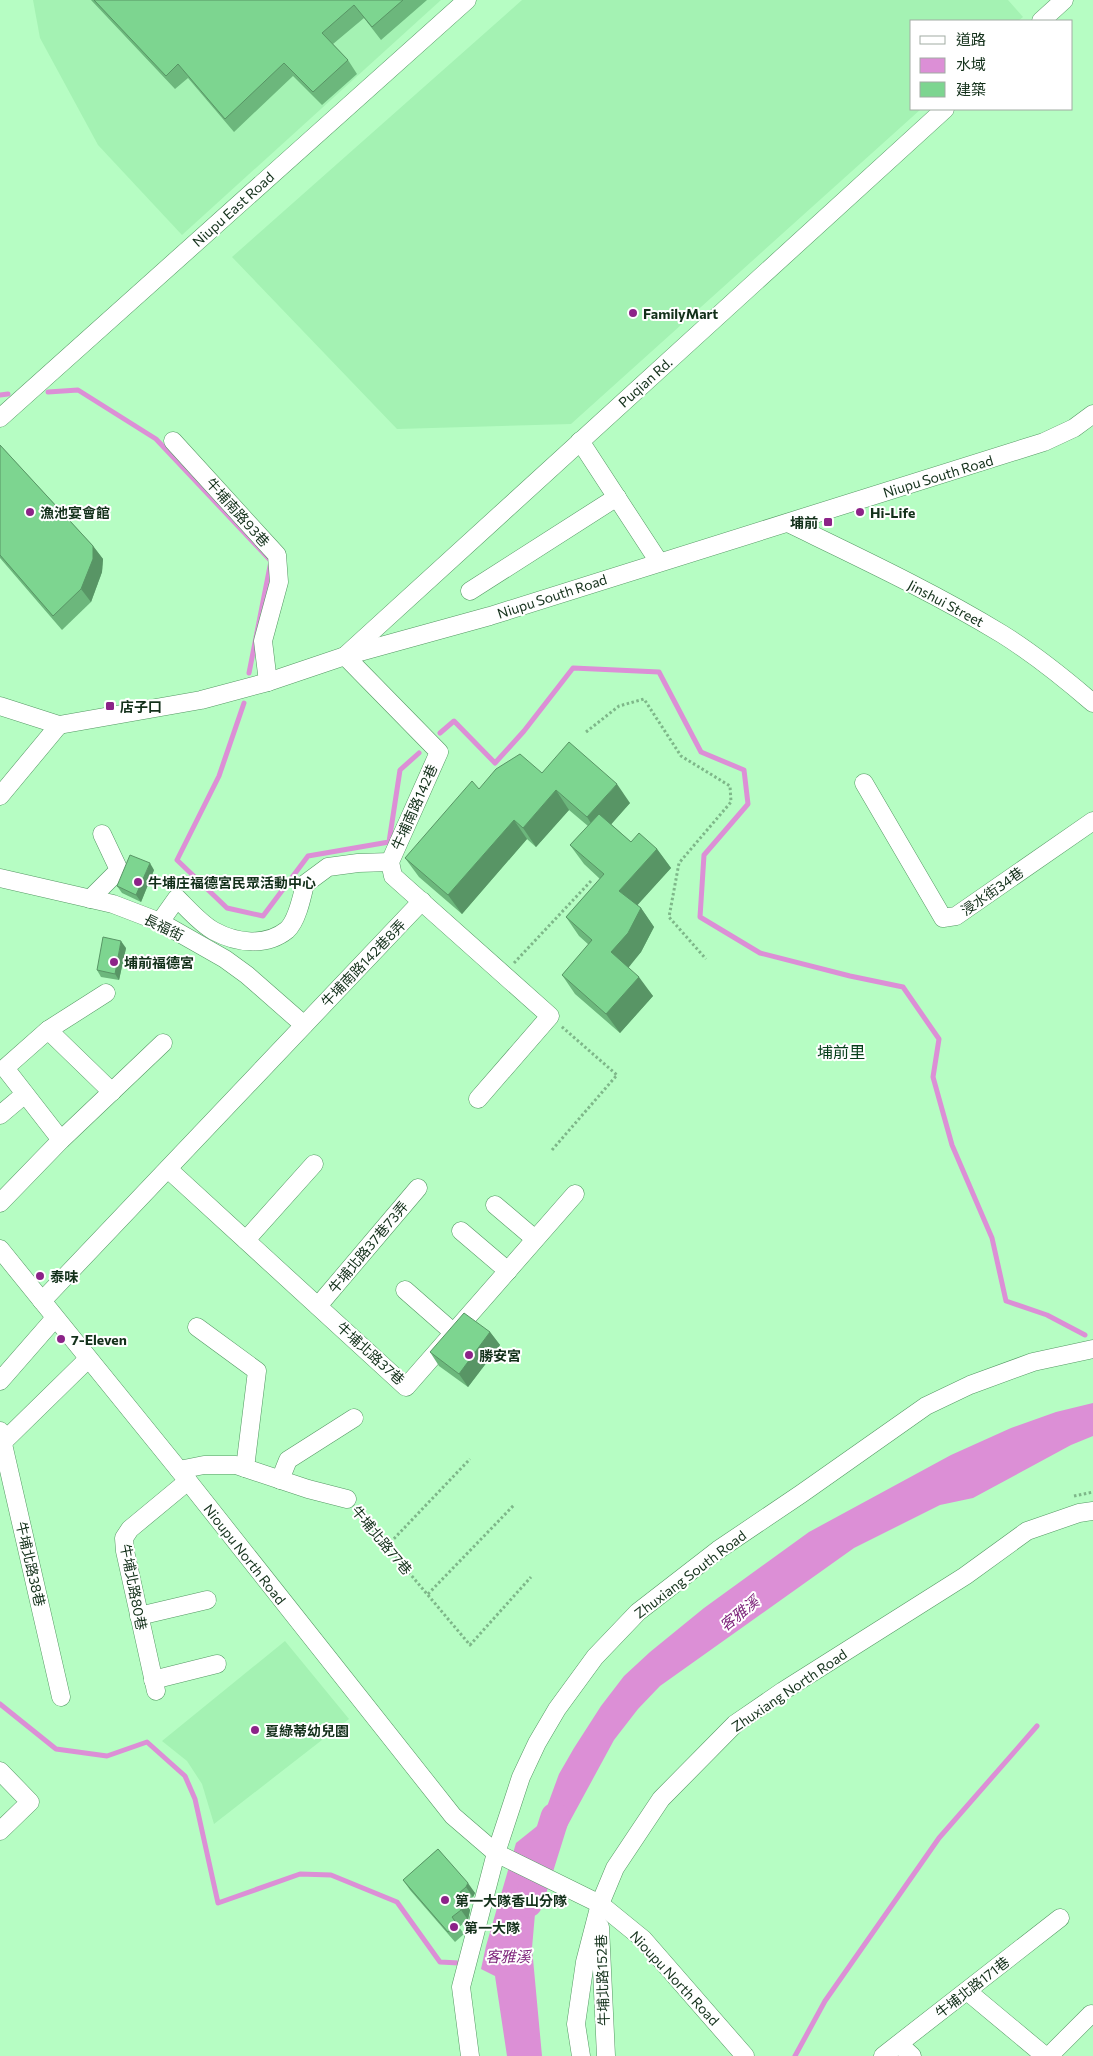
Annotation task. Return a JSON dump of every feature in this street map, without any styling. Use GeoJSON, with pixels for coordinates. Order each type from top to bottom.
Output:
{"type":"FeatureCollection","features":[{"type":"Feature","properties":{"kind":"street","name":"Niupu East Road"},"geometry":{"type":"LineString","coordinates":[[0,418],[467,0]]}},
{"type":"Feature","properties":{"kind":"street"},"geometry":{"type":"LineString","coordinates":[[1042,20],[1064,0]]}},
{"type":"Feature","properties":{"kind":"street","name":"Puqian Rd."},"geometry":{"type":"LineString","coordinates":[[345,656],[944,110]]}},
{"type":"Feature","properties":{"kind":"street","name":"Niupu South Road"},"geometry":{"type":"LineString","coordinates":[[0,706],[59,725],[201,700],[268,682],[345,656],[490,616],[1044,442],[1074,428],[1093,414]]}},
{"type":"Feature","properties":{"kind":"street","name":"牛埔南路93巷"},"geometry":{"type":"LineString","coordinates":[[172,441],[276,555],[279,582],[263,641],[268,682]]}},
{"type":"Feature","properties":{"kind":"street"},"geometry":{"type":"LineString","coordinates":[[580,441],[659,562]]}},
{"type":"Feature","properties":{"kind":"street"},"geometry":{"type":"LineString","coordinates":[[470,590],[617,497]]}},
{"type":"Feature","properties":{"kind":"street","name":"Jinshui Street"},"geometry":{"type":"LineString","coordinates":[[788,523],[942,599],[1003,634],[1060,675],[1093,703]]}},
{"type":"Feature","properties":{"kind":"street","name":"牛埔南路142巷"},"geometry":{"type":"LineString","coordinates":[[345,656],[439,752],[390,862],[393,876],[550,1016]]}},
{"type":"Feature","properties":{"kind":"street"},"geometry":{"type":"LineString","coordinates":[[0,796],[59,725]]}},
{"type":"Feature","properties":{"kind":"street","name":"浸水街34巷"},"geometry":{"type":"LineString","coordinates":[[864,783],[943,918],[956,916],[1093,821]]}},
{"type":"Feature","properties":{"kind":"street"},"geometry":{"type":"LineString","coordinates":[[90,899],[119,870],[102,834]]}},
{"type":"Feature","properties":{"kind":"street"},"geometry":{"type":"LineString","coordinates":[[160,922],[177,898],[213,931],[238,941],[264,941],[288,929],[300,905],[305,884],[328,867],[358,862],[390,862]]}},
{"type":"Feature","properties":{"kind":"street","name":"長福街"},"geometry":{"type":"LineString","coordinates":[[0,878],[113,904],[160,922],[225,959],[247,975],[304,1025]]}},
{"type":"Feature","properties":{"kind":"street","name":"牛埔南路142巷8弄"},"geometry":{"type":"LineString","coordinates":[[304,1025],[422,901]]}},
{"type":"Feature","properties":{"kind":"street"},"geometry":{"type":"LineString","coordinates":[[60,1140],[5,1068],[48,1030],[106,993]]}},
{"type":"Feature","properties":{"kind":"street"},"geometry":{"type":"LineString","coordinates":[[478,1099],[550,1016]]}},
{"type":"Feature","properties":{"kind":"street"},"geometry":{"type":"LineString","coordinates":[[42,1302],[304,1025]]}},
{"type":"Feature","properties":{"kind":"street"},"geometry":{"type":"LineString","coordinates":[[48,1030],[112,1092]]}},
{"type":"Feature","properties":{"kind":"street"},"geometry":{"type":"LineString","coordinates":[[0,1203],[60,1140],[162,1043]]}},
{"type":"Feature","properties":{"kind":"street"},"geometry":{"type":"LineString","coordinates":[[0,1115],[25,1094]]}},
{"type":"Feature","properties":{"kind":"street"},"geometry":{"type":"LineString","coordinates":[[246,1240],[314,1164]]}},
{"type":"Feature","properties":{"kind":"street","name":"牛埔北路37巷"},"geometry":{"type":"LineString","coordinates":[[168,1169],[406,1387],[575,1194]]}},
{"type":"Feature","properties":{"kind":"street","name":"牛埔北路37巷73弄"},"geometry":{"type":"LineString","coordinates":[[318,1306],[418,1188]]}},
{"type":"Feature","properties":{"kind":"street"},"geometry":{"type":"LineString","coordinates":[[495,1205],[535,1239]]}},
{"type":"Feature","properties":{"kind":"street"},"geometry":{"type":"LineString","coordinates":[[461,1231],[508,1271]]}},
{"type":"Feature","properties":{"kind":"street","name":"Nioupu North Road"},"geometry":{"type":"LineString","coordinates":[[0,1249],[453,1816],[496,1853],[600,1904],[643,1939],[745,2056]]}},
{"type":"Feature","properties":{"kind":"street"},"geometry":{"type":"LineString","coordinates":[[405,1290],[454,1333]]}},
{"type":"Feature","properties":{"kind":"street"},"geometry":{"type":"LineString","coordinates":[[0,1381],[55,1318]]}},
{"type":"Feature","properties":{"kind":"street"},"geometry":{"type":"LineString","coordinates":[[197,1327],[257,1371],[245,1468]]}},
{"type":"Feature","properties":{"kind":"street","name":"Zhuxiang South Road"},"geometry":{"type":"LineString","coordinates":[[470,2056],[461,1987],[496,1853],[521,1778],[537,1743],[557,1709],[595,1657],[638,1612],[718,1550],[926,1406],[970,1385],[1033,1362],[1093,1349]]}},
{"type":"Feature","properties":{"kind":"street"},"geometry":{"type":"LineString","coordinates":[[1,1439],[88,1359]]}},
{"type":"Feature","properties":{"kind":"street"},"geometry":{"type":"LineString","coordinates":[[280,1480],[288,1460],[354,1418]]}},
{"type":"Feature","properties":{"kind":"street","name":"牛埔北路38巷"},"geometry":{"type":"LineString","coordinates":[[1,1439],[62,1697]]}},
{"type":"Feature","properties":{"kind":"street","name":"牛埔北路77巷"},"geometry":{"type":"LineString","coordinates":[[183,1476],[204,1465],[236,1465],[347,1499]]}},
{"type":"Feature","properties":{"kind":"street","name":"牛埔北路80巷"},"geometry":{"type":"LineString","coordinates":[[183,1476],[130,1529],[124,1538],[125,1551],[155,1686],[217,1664]]}},
{"type":"Feature","properties":{"kind":"street","name":"Zhuxiang North Road"},"geometry":{"type":"LineString","coordinates":[[581,2056],[576,2024],[585,1962],[600,1904],[615,1868],[661,1798],[735,1724],[783,1691],[965,1576],[1027,1531],[1079,1513],[1093,1511]]}},
{"type":"Feature","properties":{"kind":"street"},"geometry":{"type":"LineString","coordinates":[[139,1616],[207,1600]]}},
{"type":"Feature","properties":{"kind":"street"},"geometry":{"type":"LineString","coordinates":[[0,1771],[30,1802],[0,1831]]}},
{"type":"Feature","properties":{"kind":"street","name":"牛埔北路152巷"},"geometry":{"type":"LineString","coordinates":[[600,1904],[606,2056]]}},
{"type":"Feature","properties":{"kind":"street","name":"牛埔北路171巷"},"geometry":{"type":"LineString","coordinates":[[883,2056],[1060,1918]]}},
{"type":"Feature","properties":{"kind":"street"},"geometry":{"type":"LineString","coordinates":[[966,1991],[1047,2056],[1091,2014]]}},
{"type":"Feature","properties":{"kind":"street"},"geometry":{"type":"LineString","coordinates":[[899,2044],[912,2056]]}},
{"type":"Feature","properties":{"kind":"path"},"geometry":{"type":"LineString","coordinates":[[586,732],[619,706],[644,699],[681,756],[730,786],[731,802],[679,863],[669,918],[706,959]]}},
{"type":"Feature","properties":{"kind":"path"},"geometry":{"type":"LineString","coordinates":[[504,974],[591,881]]}},
{"type":"Feature","properties":{"kind":"path"},"geometry":{"type":"LineString","coordinates":[[550,1016],[617,1075],[552,1150]]}},
{"type":"Feature","properties":{"kind":"path"},"geometry":{"type":"LineString","coordinates":[[387,1546],[470,1459]]}},
{"type":"Feature","properties":{"kind":"path","name":"牛埔北路77巷"},"geometry":{"type":"LineString","coordinates":[[347,1499],[470,1645],[531,1577]]}},
{"type":"Feature","properties":{"kind":"path"},"geometry":{"type":"LineString","coordinates":[[428,1594],[514,1505]]}},
{"type":"Feature","properties":{"kind":"shaded area"},"geometry":{"type":"Polygon","coordinates":[[[33,0],[441,0],[182,235],[98,145],[40,38],[33,0]]]}},
{"type":"Feature","properties":{"kind":"shaded area"},"geometry":{"type":"Polygon","coordinates":[[[522,0],[1008,0],[1023,17],[1019,20],[910,20],[910,110],[920,110],[571,424],[397,429],[232,257],[522,0]]]}},
{"type":"Feature","properties":{"kind":"shaded area","name":"夏綠蒂幼兒園"},"geometry":{"type":"Polygon","coordinates":[[[285,1641],[349,1719],[214,1824],[202,1784],[187,1761],[162,1741],[285,1641]]]}},
{"type":"Feature","properties":{"kind":"water","name":"客雅溪"},"geometry":{"type":"Polygon","coordinates":[[[1093,1403],[1093,1436],[1071,1445],[973,1498],[940,1505],[854,1548],[660,1686],[638,1709],[614,1740],[557,1845],[540,1857],[532,1948],[542,2056],[507,2056],[495,1976],[481,1969],[516,1843],[541,1823],[559,1774],[601,1706],[624,1676],[704,1608],[809,1532],[951,1455],[1011,1428],[1056,1412],[1093,1403]]]}},
{"type":"Feature","properties":{"kind":"building"},"geometry":{"type":"Polygon","coordinates":[[[94,0],[403,0],[372,27],[354,5],[322,33],[348,60],[313,92],[284,63],[225,119],[178,64],[166,76],[94,0]]]}},
{"type":"Feature","properties":{"kind":"building","name":"漁池宴會館"},"geometry":{"type":"Polygon","coordinates":[[[0,445],[93,546],[93,559],[81,589],[53,616],[0,555],[0,445]]]}},
{"type":"Feature","properties":{"kind":"building"},"geometry":{"type":"Polygon","coordinates":[[[569,742],[617,784],[587,817],[556,790],[523,828],[514,820],[448,895],[405,858],[472,781],[479,789],[496,769],[520,754],[542,773],[569,742]]]}},
{"type":"Feature","properties":{"kind":"building"},"geometry":{"type":"Polygon","coordinates":[[[599,814],[631,842],[639,833],[657,849],[619,891],[641,908],[628,933],[611,952],[639,977],[606,1014],[562,975],[592,940],[566,917],[604,874],[570,845],[599,814]]]}},
{"type":"Feature","properties":{"kind":"building"},"geometry":{"type":"Polygon","coordinates":[[[130,855],[150,863],[136,895],[117,886],[130,855]]]}},
{"type":"Feature","properties":{"kind":"building"},"geometry":{"type":"Polygon","coordinates":[[[103,937],[121,941],[115,974],[97,970],[103,937]]]}},
{"type":"Feature","properties":{"kind":"building"},"geometry":{"type":"Polygon","coordinates":[[[464,1313],[490,1332],[459,1374],[430,1352],[464,1313]]]}},
{"type":"Feature","properties":{"kind":"building","name":"第一大隊香山分隊"},"geometry":{"type":"Polygon","coordinates":[[[438,1849],[468,1883],[458,1894],[463,1900],[461,1910],[452,1917],[457,1924],[448,1932],[403,1880],[438,1849]]]}},
{"type":"Feature","properties":{"kind":"waterway"},"geometry":{"type":"LineString","coordinates":[[48,392],[78,390],[156,439],[271,561],[249,673]]}},
{"type":"Feature","properties":{"kind":"waterway"},"geometry":{"type":"LineString","coordinates":[[0,395],[8,394]]}},
{"type":"Feature","properties":{"kind":"waterway"},"geometry":{"type":"LineString","coordinates":[[440,733],[454,721],[495,763],[524,731],[573,668],[659,672],[701,752],[744,770],[748,804],[704,855],[700,917],[760,953],[850,976],[903,987],[939,1039],[933,1077],[952,1145],[992,1238],[1006,1301],[1047,1315],[1085,1335]]}},
{"type":"Feature","properties":{"kind":"waterway"},"geometry":{"type":"LineString","coordinates":[[244,703],[219,776],[177,860],[227,908],[263,916],[308,856],[389,842],[400,770],[419,753]]}},
{"type":"Feature","properties":{"kind":"waterway"},"geometry":{"type":"LineString","coordinates":[[0,1704],[56,1749],[107,1756],[147,1742],[185,1776],[195,1799],[218,1903],[300,1874],[331,1875],[397,1902],[440,1962],[459,1963]]}},
{"type":"Feature","properties":{"kind":"waterway"},"geometry":{"type":"LineString","coordinates":[[795,2056],[825,2001],[939,1838],[1037,1726]]}},
{"type":"Feature","properties":{"kind":"waterway","name":"客雅溪"},"geometry":{"type":"LineString","coordinates":[[528,1903],[555,1817]]}},
{"type":"Feature","properties":{"kind":"place","name":"FamilyMart"},"geometry":{"type":"Point","coordinates":[633,313]}},
{"type":"Feature","properties":{"kind":"place","name":"漁池宴會館"},"geometry":{"type":"Point","coordinates":[30,512]}},
{"type":"Feature","properties":{"kind":"place","name":"Hi-Life"},"geometry":{"type":"Point","coordinates":[860,512]}},
{"type":"Feature","properties":{"kind":"place","name":"埔前"},"geometry":{"type":"Point","coordinates":[828,522]}},
{"type":"Feature","properties":{"kind":"place","name":"店子口"},"geometry":{"type":"Point","coordinates":[110,706]}},
{"type":"Feature","properties":{"kind":"place","name":"牛埔庄福德宮民眾活動中心"},"geometry":{"type":"Point","coordinates":[138,882]}},
{"type":"Feature","properties":{"kind":"place","name":"埔前福德宮"},"geometry":{"type":"Point","coordinates":[114,962]}},
{"type":"Feature","properties":{"kind":"place","name":"泰味"},"geometry":{"type":"Point","coordinates":[40,1276]}},
{"type":"Feature","properties":{"kind":"place","name":"7-Eleven"},"geometry":{"type":"Point","coordinates":[61,1339]}},
{"type":"Feature","properties":{"kind":"place","name":"勝安宮"},"geometry":{"type":"Point","coordinates":[469,1355]}},
{"type":"Feature","properties":{"kind":"place","name":"夏綠蒂幼兒園"},"geometry":{"type":"Point","coordinates":[255,1730]}},
{"type":"Feature","properties":{"kind":"place","name":"第一大隊香山分隊"},"geometry":{"type":"Point","coordinates":[445,1900]}},
{"type":"Feature","properties":{"kind":"place","name":"第一大隊"},"geometry":{"type":"Point","coordinates":[454,1927]}},
{"type":"Feature","properties":{"kind":"district","name":"埔前里"},"geometry":{"type":"Point","coordinates":[841,1051]}}]}
